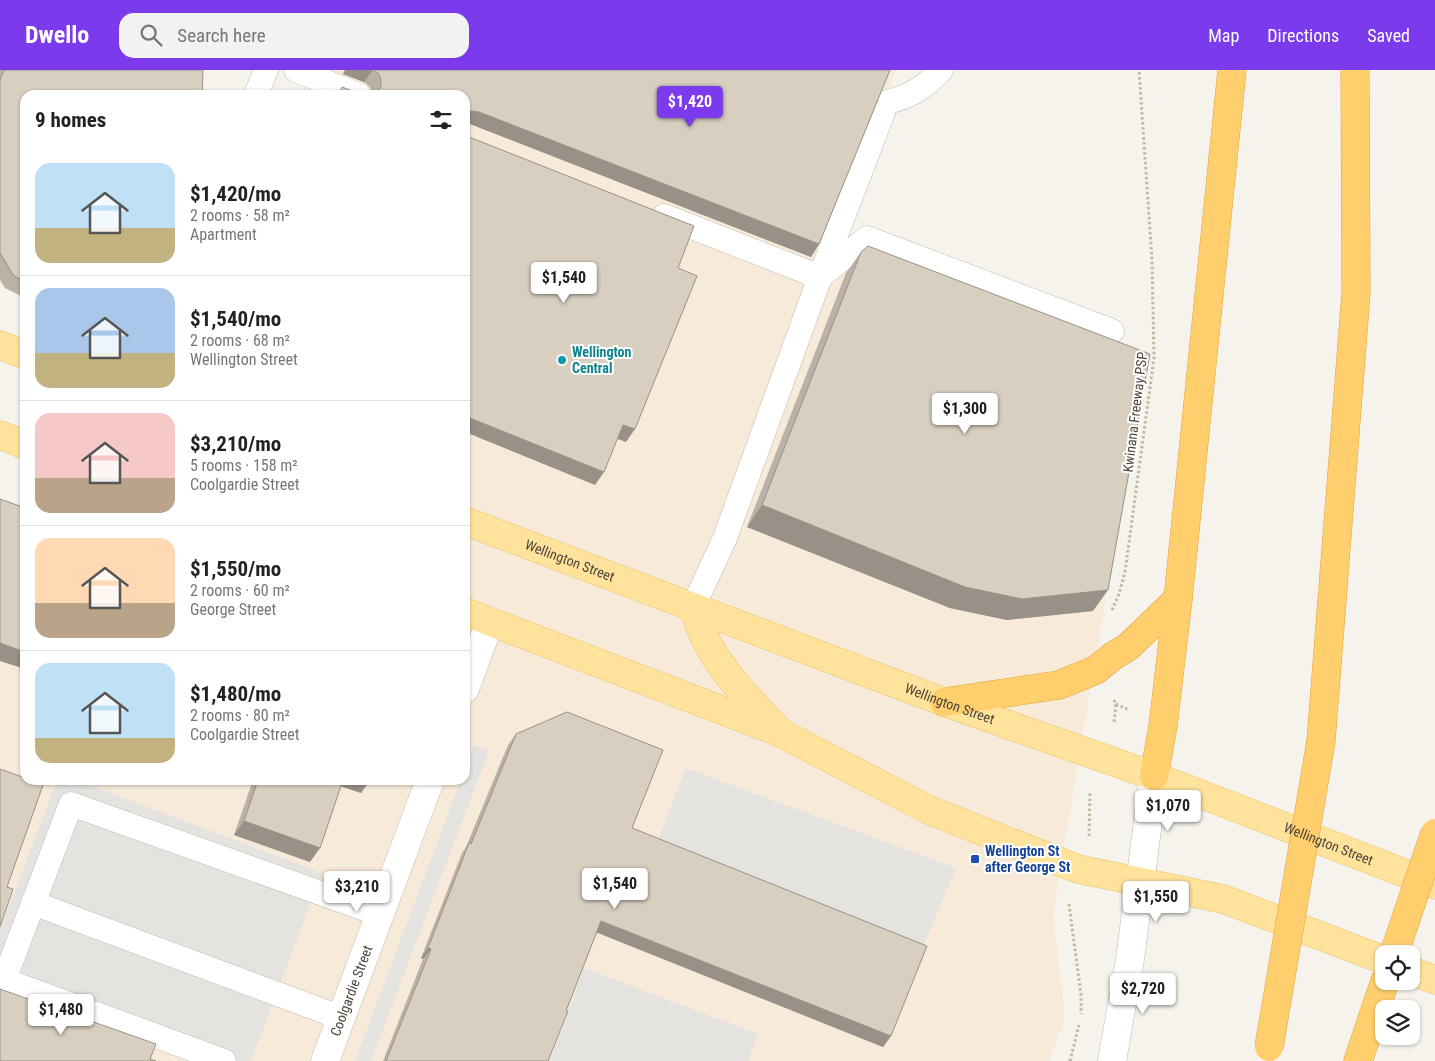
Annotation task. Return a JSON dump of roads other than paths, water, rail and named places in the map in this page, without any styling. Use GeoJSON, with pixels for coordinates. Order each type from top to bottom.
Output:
{"type":"FeatureCollection","features":[{"type":"Feature","properties":{"kind":"highway"},"geometry":{"type":"LineString","coordinates":[[1154,776],[1163,726],[1178,599],[1232,70]]}},
{"type":"Feature","properties":{"kind":"highway"},"geometry":{"type":"LineString","coordinates":[[1268,1054],[1321,741],[1356,293],[1355,70]]}},
{"type":"Feature","properties":{"kind":"highway"},"geometry":{"type":"LineString","coordinates":[[944,702],[1059,685],[1077,679],[1096,670],[1128,647],[1178,599]]}},
{"type":"Feature","properties":{"kind":"highway"},"geometry":{"type":"LineString","coordinates":[[1397,945],[1435,833]]}},
{"type":"Feature","properties":{"kind":"highway"},"geometry":{"type":"LineString","coordinates":[[1358,1061],[1382,990]]}},
{"type":"Feature","properties":{"kind":"main road"},"geometry":{"type":"LineString","coordinates":[[0,345],[20,353]]}},
{"type":"Feature","properties":{"kind":"main road","name":"Wellington Street"},"geometry":{"type":"LineString","coordinates":[[470,523],[944,702],[1154,776],[1435,885]]}},
{"type":"Feature","properties":{"kind":"main road"},"geometry":{"type":"LineString","coordinates":[[693,607],[704,637],[720,662],[740,689],[779,732]]}},
{"type":"Feature","properties":{"kind":"main road"},"geometry":{"type":"LineString","coordinates":[[470,614],[779,732],[929,810],[1078,869],[1223,899],[1375,957]]}},
{"type":"Feature","properties":{"kind":"main road"},"geometry":{"type":"LineString","coordinates":[[1420,974],[1435,980]]}},
{"type":"Feature","properties":{"kind":"street"},"geometry":{"type":"LineString","coordinates":[[470,676],[490,622]]}},
{"type":"Feature","properties":{"kind":"street"},"geometry":{"type":"LineString","coordinates":[[1112,1061],[1130,959],[1154,776]]}},
{"type":"Feature","properties":{"kind":"street","name":"Coolgardie Street"},"geometry":{"type":"LineString","coordinates":[[325,1061],[428,785]]}},
{"type":"Feature","properties":{"kind":"lane"},"geometry":{"type":"LineString","coordinates":[[258,90],[266,70]]}},
{"type":"Feature","properties":{"kind":"lane"},"geometry":{"type":"LineString","coordinates":[[296,70],[346,90]]}},
{"type":"Feature","properties":{"kind":"lane"},"geometry":{"type":"LineString","coordinates":[[693,607],[725,538],[820,277],[887,102],[911,95],[926,86],[941,70]]}},
{"type":"Feature","properties":{"kind":"lane"},"geometry":{"type":"LineString","coordinates":[[647,209],[820,277]]}},
{"type":"Feature","properties":{"kind":"lane"},"geometry":{"type":"LineString","coordinates":[[820,277],[867,238],[1112,331]]}},
{"type":"Feature","properties":{"kind":"lane"},"geometry":{"type":"LineString","coordinates":[[224,1061],[4,980],[71,804],[379,914]]}},
{"type":"Feature","properties":{"kind":"lane"},"geometry":{"type":"LineString","coordinates":[[33,903],[342,1018]]}},
{"type":"Feature","properties":{"kind":"place","name":"Wellington Central"},"geometry":{"type":"Point","coordinates":[562,360]}},
{"type":"Feature","properties":{"kind":"place","name":"Wellington St after George St"},"geometry":{"type":"Point","coordinates":[975,859]}}]}
